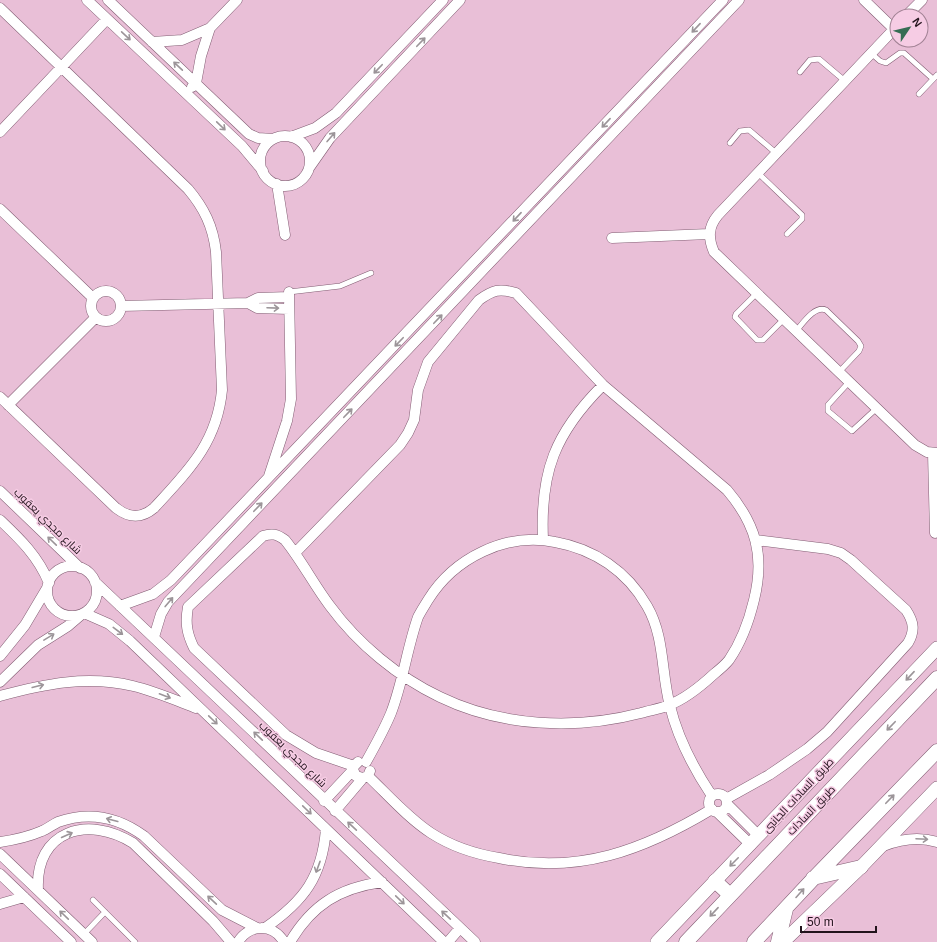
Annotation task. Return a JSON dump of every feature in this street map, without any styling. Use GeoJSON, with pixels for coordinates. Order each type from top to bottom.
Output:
{"type":"FeatureCollection","features":[{"type":"Feature","properties":{"kind":"main road","name":"طريق السادات"},"geometry":{"type":"LineString","coordinates":[[686,942],[937,678]]}},
{"type":"Feature","properties":{"kind":"main road"},"geometry":{"type":"LineString","coordinates":[[754,942],[937,751]]}},
{"type":"Feature","properties":{"kind":"main road"},"geometry":{"type":"LineString","coordinates":[[813,879],[861,867]]}},
{"type":"Feature","properties":{"kind":"main road"},"geometry":{"type":"LineString","coordinates":[[715,881],[730,895]]}},
{"type":"Feature","properties":{"kind":"main road"},"geometry":{"type":"LineString","coordinates":[[778,942],[786,908]]}},
{"type":"Feature","properties":{"kind":"street"},"geometry":{"type":"LineString","coordinates":[[88,0],[248,152],[271,181],[284,186],[296,183],[306,174],[330,138],[460,0]]}},
{"type":"Feature","properties":{"kind":"street"},"geometry":{"type":"LineString","coordinates":[[108,0],[249,134],[258,138],[273,139],[285,136],[291,137],[303,143],[307,149],[310,162],[309,168]]}},
{"type":"Feature","properties":{"kind":"street"},"geometry":{"type":"LineString","coordinates":[[152,42],[182,40],[210,28],[237,0]]}},
{"type":"Feature","properties":{"kind":"street"},"geometry":{"type":"LineString","coordinates":[[291,137],[315,128],[336,113],[443,0]]}},
{"type":"Feature","properties":{"kind":"street"},"geometry":{"type":"LineString","coordinates":[[120,606],[153,594],[171,580],[723,0]]}},
{"type":"Feature","properties":{"kind":"street"},"geometry":{"type":"LineString","coordinates":[[154,637],[160,614],[180,589],[479,276],[738,0]]}},
{"type":"Feature","properties":{"kind":"street"},"geometry":{"type":"LineString","coordinates":[[864,0],[889,21]]}},
{"type":"Feature","properties":{"kind":"street"},"geometry":{"type":"LineString","coordinates":[[914,8],[922,0]]}},
{"type":"Feature","properties":{"kind":"street"},"geometry":{"type":"LineString","coordinates":[[0,8],[188,189],[204,209],[210,223],[215,244],[222,390],[216,423],[207,445],[199,457],[148,512],[135,516],[128,516],[116,508],[0,397]]}},
{"type":"Feature","properties":{"kind":"street"},"geometry":{"type":"LineString","coordinates":[[0,132],[107,19]]}},
{"type":"Feature","properties":{"kind":"street"},"geometry":{"type":"LineString","coordinates":[[424,20],[433,29]]}},
{"type":"Feature","properties":{"kind":"street"},"geometry":{"type":"LineString","coordinates":[[187,94],[196,83],[201,56],[210,28]]}},
{"type":"Feature","properties":{"kind":"street"},"geometry":{"type":"LineString","coordinates":[[889,34],[713,221],[709,234],[714,252],[915,444],[927,452],[935,453],[935,533]]}},
{"type":"Feature","properties":{"kind":"street"},"geometry":{"type":"LineString","coordinates":[[263,171],[260,159],[264,148],[273,139]]}},
{"type":"Feature","properties":{"kind":"street"},"geometry":{"type":"LineString","coordinates":[[277,184],[285,235]]}},
{"type":"Feature","properties":{"kind":"street"},"geometry":{"type":"LineString","coordinates":[[0,209],[93,298]]}},
{"type":"Feature","properties":{"kind":"street"},"geometry":{"type":"LineString","coordinates":[[612,238],[709,234]]}},
{"type":"Feature","properties":{"kind":"street"},"geometry":{"type":"LineString","coordinates":[[469,268],[479,276]]}},
{"type":"Feature","properties":{"kind":"street"},"geometry":{"type":"LineString","coordinates":[[296,553],[400,445],[414,420],[418,390],[428,362],[471,310],[490,292],[503,289],[516,293],[603,386],[727,490],[742,507],[751,524],[759,557],[756,591],[747,627],[729,660],[702,685],[670,705],[624,717],[578,724],[531,723],[485,714],[440,697],[403,675],[374,654],[351,631],[326,602],[296,553],[279,535],[271,533],[263,536],[188,607],[186,620],[188,635],[194,648],[286,735],[316,753],[353,768],[356,776],[365,777],[430,832],[450,844],[483,855],[519,863],[546,864],[577,863],[612,854],[653,841],[714,810],[723,810],[726,801],[788,762],[827,732],[908,643],[912,636],[914,627],[912,618],[906,610],[846,556],[828,549],[756,540]]}},
{"type":"Feature","properties":{"kind":"street"},"geometry":{"type":"LineString","coordinates":[[101,292],[110,292],[118,297],[121,306],[118,316],[105,322],[96,317],[92,310],[93,298],[101,292]]}},
{"type":"Feature","properties":{"kind":"street"},"geometry":{"type":"LineString","coordinates":[[121,306],[248,303],[258,298],[289,295],[292,389],[290,409],[267,480]]}},
{"type":"Feature","properties":{"kind":"street"},"geometry":{"type":"LineString","coordinates":[[248,303],[257,308],[289,309]]}},
{"type":"Feature","properties":{"kind":"street"},"geometry":{"type":"LineString","coordinates":[[8,405],[96,317]]}},
{"type":"Feature","properties":{"kind":"street"},"geometry":{"type":"LineString","coordinates":[[543,539],[542,512],[545,483],[553,455],[566,429],[582,406],[603,386]]}},
{"type":"Feature","properties":{"kind":"street","name":"شارع مجدي يعقوب"},"geometry":{"type":"LineString","coordinates":[[0,492],[80,568]]}},
{"type":"Feature","properties":{"kind":"street"},"geometry":{"type":"LineString","coordinates":[[0,520],[30,549],[38,559],[48,585],[49,599],[55,609],[65,615],[77,616],[83,614],[109,624],[120,632],[444,942]]}},
{"type":"Feature","properties":{"kind":"street"},"geometry":{"type":"LineString","coordinates":[[366,762],[391,713],[419,615],[437,586],[462,563],[492,547],[525,540],[543,539],[575,546],[604,559],[629,580],[648,606],[659,636],[670,705],[679,735],[692,765],[712,796]]}},
{"type":"Feature","properties":{"kind":"street"},"geometry":{"type":"LineString","coordinates":[[0,656],[25,625],[52,576],[65,567],[80,568],[89,573],[95,582],[97,596],[90,609],[68,626],[38,645],[0,682]]}},
{"type":"Feature","properties":{"kind":"street"},"geometry":{"type":"LineString","coordinates":[[171,580],[180,589]]}},
{"type":"Feature","properties":{"kind":"street","name":"شارع مجدي يعقوب"},"geometry":{"type":"LineString","coordinates":[[95,582],[475,942]]}},
{"type":"Feature","properties":{"kind":"street","name":"طريق السادات الجانبى"},"geometry":{"type":"LineString","coordinates":[[657,942],[937,648]]}},
{"type":"Feature","properties":{"kind":"street"},"geometry":{"type":"LineString","coordinates":[[0,696],[44,684],[66,681],[110,682],[154,691],[202,710]]}},
{"type":"Feature","properties":{"kind":"street"},"geometry":{"type":"LineString","coordinates":[[324,800],[359,761],[366,762],[370,767],[365,777],[335,811]]}},
{"type":"Feature","properties":{"kind":"street"},"geometry":{"type":"LineString","coordinates":[[783,942],[861,867],[937,788]]}},
{"type":"Feature","properties":{"kind":"street"},"geometry":{"type":"LineString","coordinates":[[712,796],[719,794],[726,801],[755,840]]}},
{"type":"Feature","properties":{"kind":"street"},"geometry":{"type":"LineString","coordinates":[[712,796],[709,804],[714,810],[755,840]]}},
{"type":"Feature","properties":{"kind":"street"},"geometry":{"type":"LineString","coordinates":[[0,842],[16,839],[43,830],[56,823],[87,816],[102,817],[125,824],[144,836],[222,910],[261,928],[279,934],[284,942]]}},
{"type":"Feature","properties":{"kind":"street"},"geometry":{"type":"LineString","coordinates":[[238,942],[245,932],[261,928],[297,902],[309,886],[318,868],[322,855],[326,829]]}},
{"type":"Feature","properties":{"kind":"street"},"geometry":{"type":"LineString","coordinates":[[43,830],[51,844]]}},
{"type":"Feature","properties":{"kind":"street"},"geometry":{"type":"LineString","coordinates":[[38,890],[40,866],[44,854],[51,844],[64,836],[85,830],[107,830],[121,835],[133,843],[220,927],[231,942]]}},
{"type":"Feature","properties":{"kind":"street"},"geometry":{"type":"LineString","coordinates":[[879,848],[895,841],[912,838],[937,842]]}},
{"type":"Feature","properties":{"kind":"street"},"geometry":{"type":"LineString","coordinates":[[0,854],[92,942]]}},
{"type":"Feature","properties":{"kind":"street"},"geometry":{"type":"LineString","coordinates":[[0,874],[71,942]]}},
{"type":"Feature","properties":{"kind":"street"},"geometry":{"type":"LineString","coordinates":[[290,942],[310,915],[325,902],[343,892],[362,885],[382,882]]}},
{"type":"Feature","properties":{"kind":"street"},"geometry":{"type":"LineString","coordinates":[[0,904],[24,897]]}},
{"type":"Feature","properties":{"kind":"street"},"geometry":{"type":"LineString","coordinates":[[220,927],[230,914]]}},
{"type":"Feature","properties":{"kind":"street"},"geometry":{"type":"LineString","coordinates":[[448,942],[460,928]]}},
{"type":"Feature","properties":{"kind":"lane"},"geometry":{"type":"LineString","coordinates":[[871,53],[880,61],[886,63],[900,52],[904,53],[935,77],[919,94]]}},
{"type":"Feature","properties":{"kind":"lane"},"geometry":{"type":"LineString","coordinates":[[800,72],[810,60],[819,58],[845,81]]}},
{"type":"Feature","properties":{"kind":"lane"},"geometry":{"type":"LineString","coordinates":[[730,143],[740,131],[749,130],[776,153]]}},
{"type":"Feature","properties":{"kind":"lane"},"geometry":{"type":"LineString","coordinates":[[758,173],[802,215],[802,219],[787,234]]}},
{"type":"Feature","properties":{"kind":"lane"},"geometry":{"type":"LineString","coordinates":[[289,295],[346,284],[371,273]]}},
{"type":"Feature","properties":{"kind":"lane"},"geometry":{"type":"LineString","coordinates":[[757,293],[736,314],[735,317],[757,340],[763,340],[784,319]]}},
{"type":"Feature","properties":{"kind":"lane"},"geometry":{"type":"LineString","coordinates":[[796,330],[816,310],[821,308],[826,310],[861,346],[859,351],[839,372]]}},
{"type":"Feature","properties":{"kind":"lane"},"geometry":{"type":"LineString","coordinates":[[849,382],[828,405],[828,411],[852,431],[877,408]]}},
{"type":"Feature","properties":{"kind":"lane"},"geometry":{"type":"LineString","coordinates":[[93,900],[135,942]]}},
{"type":"Feature","properties":{"kind":"lane"},"geometry":{"type":"LineString","coordinates":[[84,934],[105,912]]}}]}
